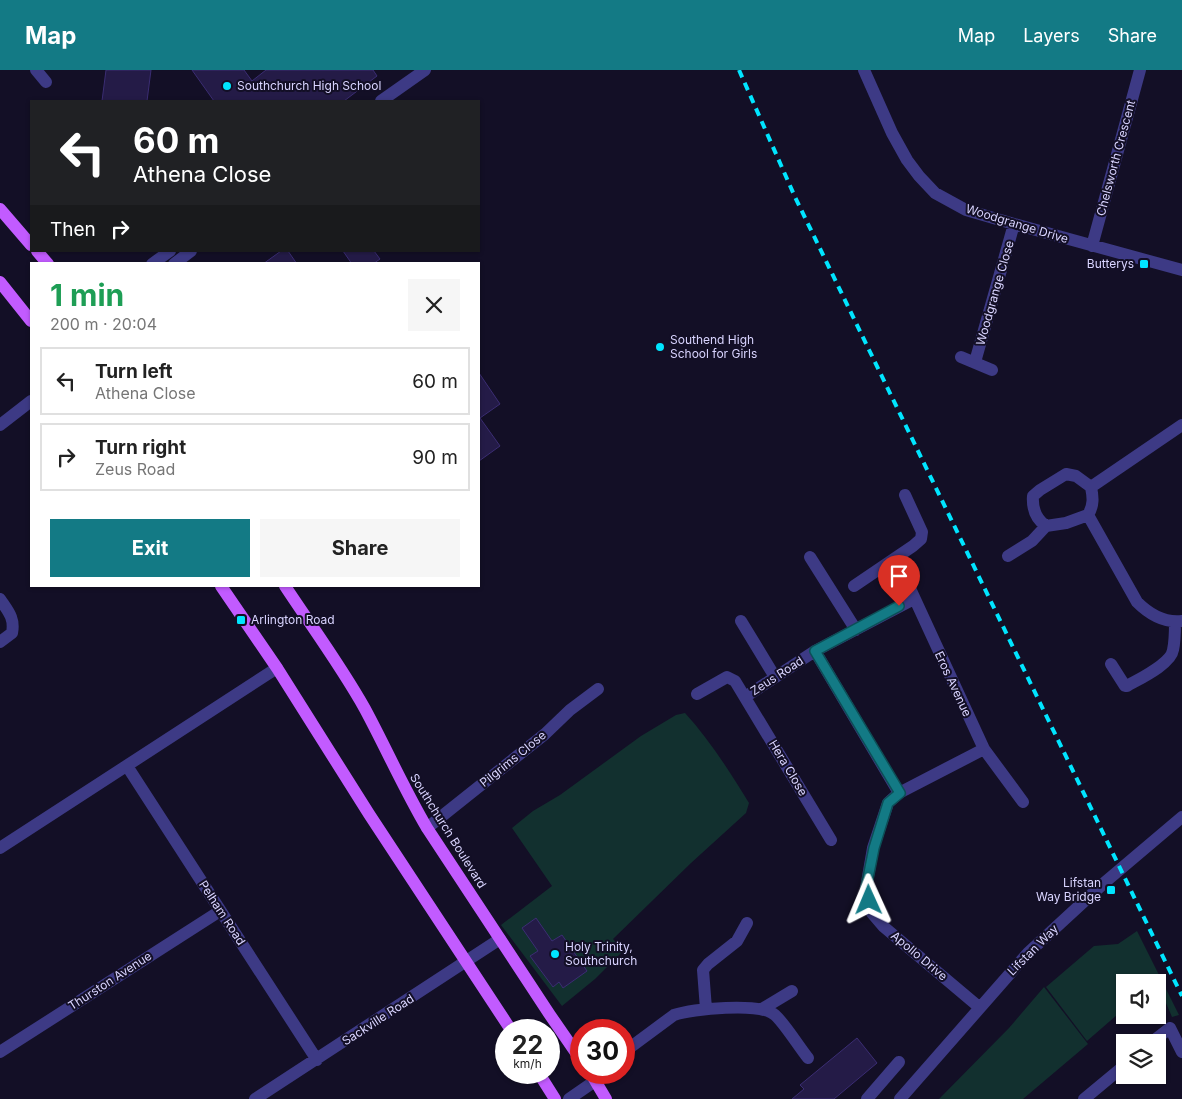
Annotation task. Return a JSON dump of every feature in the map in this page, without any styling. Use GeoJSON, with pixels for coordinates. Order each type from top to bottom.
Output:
{"type":"FeatureCollection","features":[{"type":"Feature","properties":{"kind":"main road"},"geometry":{"type":"LineString","coordinates":[[0,209],[30,244]]}},
{"type":"Feature","properties":{"kind":"main road"},"geometry":{"type":"LineString","coordinates":[[38,252],[46,262]]}},
{"type":"Feature","properties":{"kind":"main road"},"geometry":{"type":"LineString","coordinates":[[0,282],[30,319]]}},
{"type":"Feature","properties":{"kind":"main road"},"geometry":{"type":"LineString","coordinates":[[222,587],[277,668],[369,814],[504,1019]]}},
{"type":"Feature","properties":{"kind":"main road","name":"Southchurch Boulevard"},"geometry":{"type":"LineString","coordinates":[[286,587],[348,679],[427,828],[570,1044]]}},
{"type":"Feature","properties":{"kind":"main road"},"geometry":{"type":"LineString","coordinates":[[546,1084],[555,1099]]}},
{"type":"Feature","properties":{"kind":"main road"},"geometry":{"type":"LineString","coordinates":[[597,1084],[606,1099]]}},
{"type":"Feature","properties":{"kind":"street"},"geometry":{"type":"LineString","coordinates":[[36,70],[46,82]]}},
{"type":"Feature","properties":{"kind":"street"},"geometry":{"type":"LineString","coordinates":[[382,100],[425,70]]}},
{"type":"Feature","properties":{"kind":"street","name":"Woodgrange Drive"},"geometry":{"type":"LineString","coordinates":[[864,70],[892,133],[907,160],[935,193],[954,204],[1014,224],[1182,270]]}},
{"type":"Feature","properties":{"kind":"street","name":"Chelsworth Crescent"},"geometry":{"type":"LineString","coordinates":[[1092,246],[1140,70]]}},
{"type":"Feature","properties":{"kind":"street","name":"Woodgrange Close"},"geometry":{"type":"LineString","coordinates":[[975,362],[1014,224]]}},
{"type":"Feature","properties":{"kind":"street"},"geometry":{"type":"LineString","coordinates":[[155,262],[169,252]]}},
{"type":"Feature","properties":{"kind":"street"},"geometry":{"type":"LineString","coordinates":[[177,262],[190,252]]}},
{"type":"Feature","properties":{"kind":"street","name":"Woodgrange Close"},"geometry":{"type":"LineString","coordinates":[[961,356],[992,370]]}},
{"type":"Feature","properties":{"kind":"street"},"geometry":{"type":"LineString","coordinates":[[0,424],[30,403]]}},
{"type":"Feature","properties":{"kind":"street"},"geometry":{"type":"LineString","coordinates":[[1091,487],[1182,425]]}},
{"type":"Feature","properties":{"kind":"street"},"geometry":{"type":"LineString","coordinates":[[1008,556],[1032,541],[1046,526],[1088,515],[1092,508],[1093,500],[1091,487],[1076,476],[1066,474],[1033,496],[1034,512],[1046,526]]}},
{"type":"Feature","properties":{"kind":"street"},"geometry":{"type":"LineString","coordinates":[[854,586],[896,558],[921,538],[922,532],[905,495]]}},
{"type":"Feature","properties":{"kind":"street"},"geometry":{"type":"LineString","coordinates":[[1088,515],[1137,602],[1146,610],[1159,617],[1179,622],[1170,657],[1128,686],[1125,686],[1111,664]]}},
{"type":"Feature","properties":{"kind":"street"},"geometry":{"type":"LineString","coordinates":[[810,557],[856,630]]}},
{"type":"Feature","properties":{"kind":"street","name":"Eros Avenue"},"geometry":{"type":"LineString","coordinates":[[896,558],[984,749],[1023,802]]}},
{"type":"Feature","properties":{"kind":"street"},"geometry":{"type":"LineString","coordinates":[[0,599],[12,617],[12,633],[2,640]]}},
{"type":"Feature","properties":{"kind":"street","name":"Zeus Road"},"geometry":{"type":"LineString","coordinates":[[745,697],[815,651],[914,599]]}},
{"type":"Feature","properties":{"kind":"street"},"geometry":{"type":"LineString","coordinates":[[741,621],[775,677]]}},
{"type":"Feature","properties":{"kind":"street"},"geometry":{"type":"LineString","coordinates":[[815,651],[900,793]]}},
{"type":"Feature","properties":{"kind":"street"},"geometry":{"type":"LineString","coordinates":[[0,848],[277,668]]}},
{"type":"Feature","properties":{"kind":"street","name":"Hera Close"},"geometry":{"type":"LineString","coordinates":[[698,694],[728,677],[735,681],[831,840]]}},
{"type":"Feature","properties":{"kind":"street","name":"Pilgrims Close"},"geometry":{"type":"LineString","coordinates":[[427,828],[598,689]]}},
{"type":"Feature","properties":{"kind":"street","name":"Apollo Drive"},"geometry":{"type":"LineString","coordinates":[[979,1007],[884,927],[872,913],[866,888],[874,848],[888,803],[900,793],[984,749]]}},
{"type":"Feature","properties":{"kind":"street","name":"Pelham Road"},"geometry":{"type":"LineString","coordinates":[[126,766],[317,1060]]}},
{"type":"Feature","properties":{"kind":"street","name":"Lifstan Way"},"geometry":{"type":"LineString","coordinates":[[900,1099],[1028,953],[1078,906],[1182,818]]}},
{"type":"Feature","properties":{"kind":"street","name":"Thurston Avenue"},"geometry":{"type":"LineString","coordinates":[[0,1052],[220,911]]}},
{"type":"Feature","properties":{"kind":"street"},"geometry":{"type":"LineString","coordinates":[[706,1009],[703,970],[738,941],[747,923]]}},
{"type":"Feature","properties":{"kind":"street","name":"Sackville Road"},"geometry":{"type":"LineString","coordinates":[[255,1099],[500,939]]}},
{"type":"Feature","properties":{"kind":"street"},"geometry":{"type":"LineString","coordinates":[[762,1009],[792,991]]}},
{"type":"Feature","properties":{"kind":"street"},"geometry":{"type":"LineString","coordinates":[[635,1044],[674,1015],[684,1012],[706,1009],[762,1009],[775,1015],[808,1058]]}},
{"type":"Feature","properties":{"kind":"street"},"geometry":{"type":"LineString","coordinates":[[1162,1034],[1170,1028],[1182,1052]]}},
{"type":"Feature","properties":{"kind":"street"},"geometry":{"type":"LineString","coordinates":[[867,1099],[898,1062]]}},
{"type":"Feature","properties":{"kind":"street"},"geometry":{"type":"LineString","coordinates":[[1084,1099],[1116,1072]]}},
{"type":"Feature","properties":{"kind":"street"},"geometry":{"type":"LineString","coordinates":[[569,1099],[583,1084]]}},
{"type":"Feature","properties":{"kind":"green space"},"geometry":{"type":"Polygon","coordinates":[[[685,713],[711,745],[749,803],[746,813],[691,863],[613,939],[622,949],[621,953],[595,979],[562,1006],[501,925],[552,886],[512,828],[533,811],[560,795],[641,736],[676,715],[685,713]]]}},
{"type":"Feature","properties":{"kind":"green space"},"geometry":{"type":"Polygon","coordinates":[[[1137,931],[1158,974],[1116,974],[1116,1016],[1087,1041],[1046,987],[1094,946],[1118,944],[1137,931]]]}},
{"type":"Feature","properties":{"kind":"green space"},"geometry":{"type":"Polygon","coordinates":[[[1044,987],[1088,1044],[1023,1099],[939,1099],[1009,1028],[1044,987]]]}},
{"type":"Feature","properties":{"kind":"green space"},"geometry":{"type":"Polygon","coordinates":[[[1166,989],[1179,1015],[1172,1017],[1166,1003],[1166,989]]]}},
{"type":"Feature","properties":{"kind":"building"},"geometry":{"type":"Polygon","coordinates":[[[106,70],[151,70],[147,100],[102,100],[106,70]]]}},
{"type":"Feature","properties":{"kind":"building"},"geometry":{"type":"Polygon","coordinates":[[[192,70],[244,70],[252,81],[266,70],[373,70],[377,76],[345,100],[213,100],[192,70]]]}},
{"type":"Feature","properties":{"kind":"building"},"geometry":{"type":"Polygon","coordinates":[[[280,252],[289,252],[296,262],[266,262],[280,252]]]}},
{"type":"Feature","properties":{"kind":"building"},"geometry":{"type":"Polygon","coordinates":[[[344,252],[375,252],[380,259],[376,262],[351,262],[344,252]]]}},
{"type":"Feature","properties":{"kind":"building"},"geometry":{"type":"Polygon","coordinates":[[[480,374],[500,404],[480,418],[480,374]]]}},
{"type":"Feature","properties":{"kind":"building"},"geometry":{"type":"Polygon","coordinates":[[[480,418],[500,446],[480,460],[480,418]]]}},
{"type":"Feature","properties":{"kind":"building","name":"Holy Trinity, Southchurch"},"geometry":{"type":"Polygon","coordinates":[[[536,918],[552,941],[562,935],[587,971],[563,988],[559,982],[553,987],[530,956],[538,951],[522,928],[536,918]]]}},
{"type":"Feature","properties":{"kind":"building"},"geometry":{"type":"Polygon","coordinates":[[[857,1038],[877,1063],[834,1099],[792,1099],[804,1089],[800,1085],[857,1038]]]}},
{"type":"Feature","properties":{"kind":"railway"},"geometry":{"type":"LineString","coordinates":[[739,70],[795,197],[1182,996]]}},
{"type":"Feature","properties":{"kind":"place","name":"Southchurch High School"},"geometry":{"type":"Point","coordinates":[227,86]}},
{"type":"Feature","properties":{"kind":"place","name":"Butterys"},"geometry":{"type":"Point","coordinates":[1144,264]}},
{"type":"Feature","properties":{"kind":"place","name":"Southend High School for Girls"},"geometry":{"type":"Point","coordinates":[660,347]}},
{"type":"Feature","properties":{"kind":"place","name":"Arlington Road"},"geometry":{"type":"Point","coordinates":[241,620]}},
{"type":"Feature","properties":{"kind":"place","name":"Lifstan Way Bridge"},"geometry":{"type":"Point","coordinates":[1111,890]}},
{"type":"Feature","properties":{"kind":"place","name":"Holy Trinity, Southchurch"},"geometry":{"type":"Point","coordinates":[555,954]}},
{"type":"Feature","properties":{"kind":"route"},"geometry":{"type":"LineString","coordinates":[[869,900],[866,888],[874,848],[888,803],[900,793],[815,651],[899,606]]}}]}
